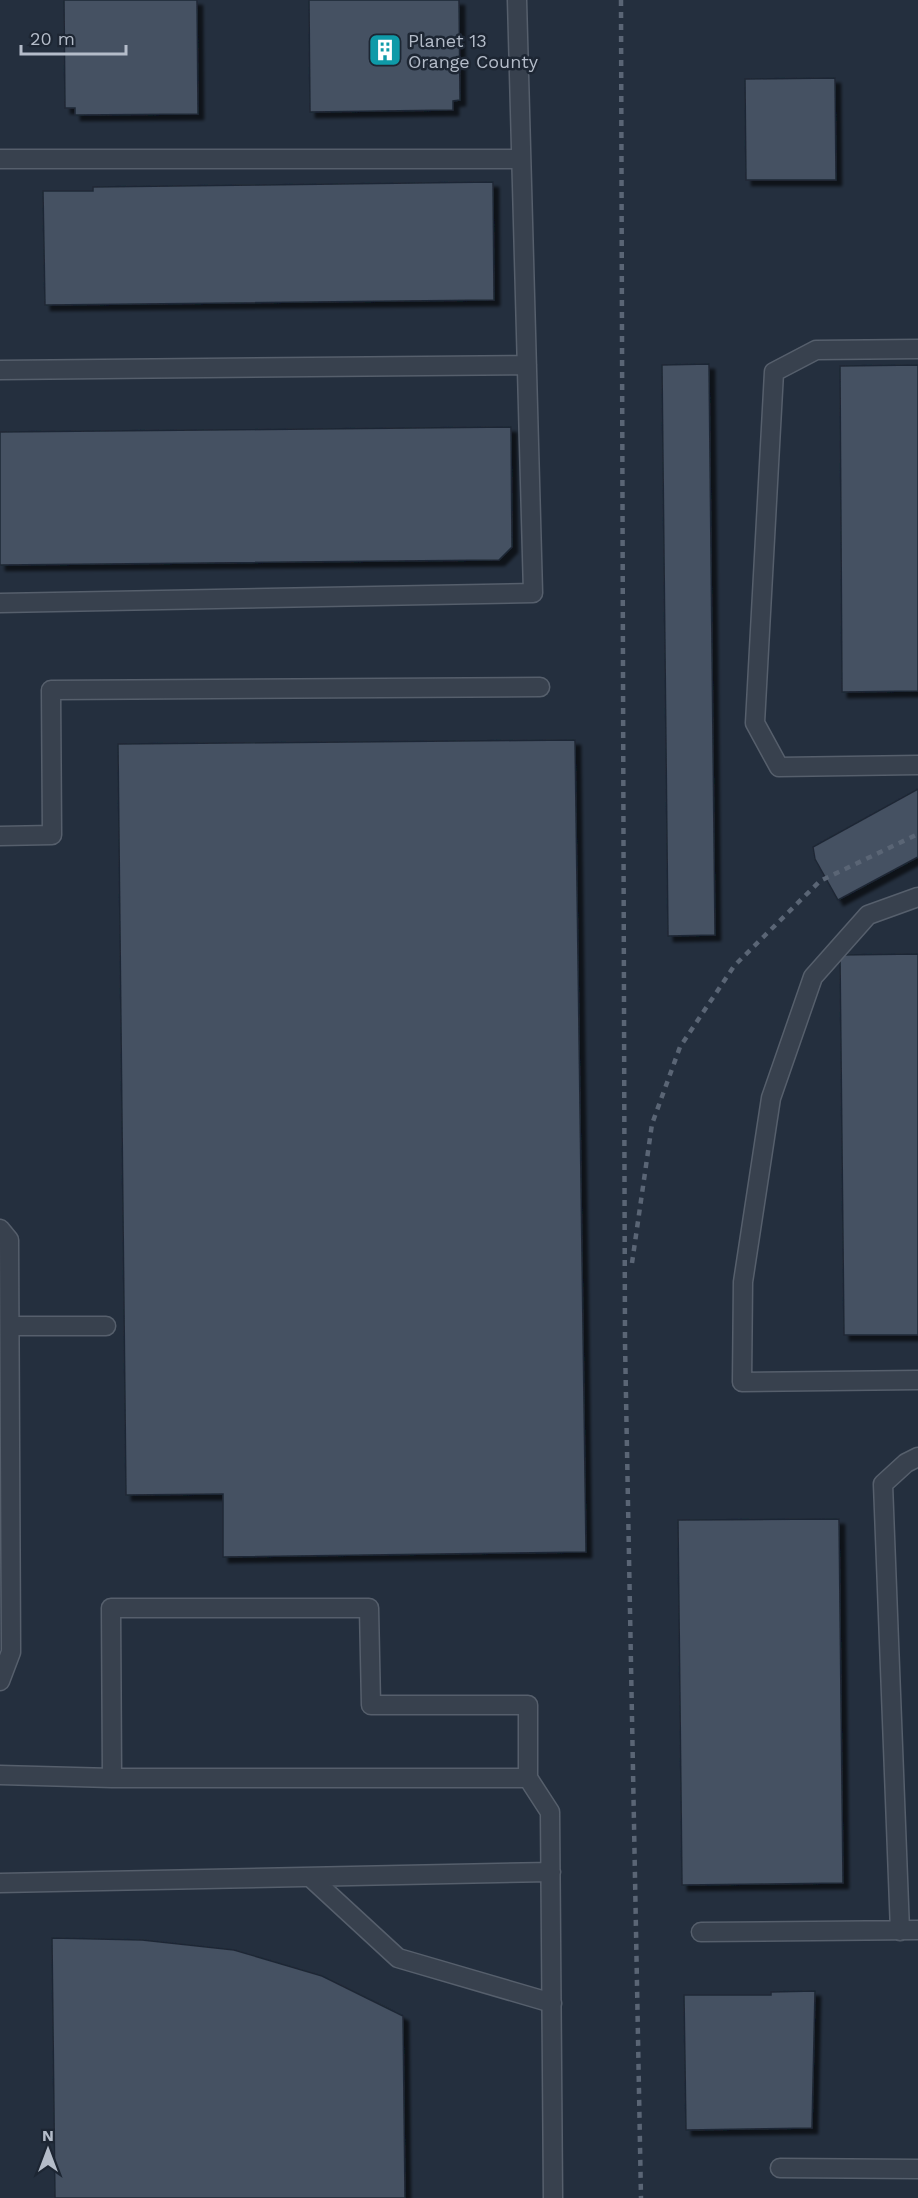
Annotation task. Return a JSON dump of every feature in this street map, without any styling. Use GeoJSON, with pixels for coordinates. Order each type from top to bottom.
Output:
{"type":"FeatureCollection","features":[{"type":"Feature","properties":{"kind":"lane"},"geometry":{"type":"LineString","coordinates":[[0,603],[533,593],[517,0]]}},
{"type":"Feature","properties":{"kind":"lane"},"geometry":{"type":"LineString","coordinates":[[0,159],[521,159]]}},
{"type":"Feature","properties":{"kind":"lane"},"geometry":{"type":"LineString","coordinates":[[918,349],[816,350],[774,372],[755,723],[778,767],[918,765]]}},
{"type":"Feature","properties":{"kind":"lane"},"geometry":{"type":"LineString","coordinates":[[0,370],[527,365]]}},
{"type":"Feature","properties":{"kind":"lane"},"geometry":{"type":"LineString","coordinates":[[0,836],[52,835],[51,690],[540,687]]}},
{"type":"Feature","properties":{"kind":"lane"},"geometry":{"type":"LineString","coordinates":[[918,897],[868,915],[813,977],[771,1098],[743,1282],[742,1382],[918,1380]]}},
{"type":"Feature","properties":{"kind":"lane"},"geometry":{"type":"LineString","coordinates":[[0,1229],[9,1240],[11,1652],[0,1681]]}},
{"type":"Feature","properties":{"kind":"lane"},"geometry":{"type":"LineString","coordinates":[[10,1326],[106,1326]]}},
{"type":"Feature","properties":{"kind":"lane"},"geometry":{"type":"LineString","coordinates":[[701,1932],[909,1931],[884,1484],[906,1463],[918,1457]]}},
{"type":"Feature","properties":{"kind":"lane"},"geometry":{"type":"LineString","coordinates":[[112,1779],[111,1608],[369,1608],[370,1705],[528,1705],[528,1779],[550,1812],[553,2198]]}},
{"type":"Feature","properties":{"kind":"lane"},"geometry":{"type":"LineString","coordinates":[[0,1775],[112,1779],[528,1779]]}},
{"type":"Feature","properties":{"kind":"lane"},"geometry":{"type":"LineString","coordinates":[[0,1883],[551,1872]]}},
{"type":"Feature","properties":{"kind":"lane"},"geometry":{"type":"LineString","coordinates":[[310,1877],[398,1958],[552,2003]]}},
{"type":"Feature","properties":{"kind":"lane"},"geometry":{"type":"LineString","coordinates":[[780,2168],[918,2169]]}},
{"type":"Feature","properties":{"kind":"building"},"geometry":{"type":"Polygon","coordinates":[[[64,0],[197,0],[198,114],[75,115],[75,108],[65,108],[64,0]]]}},
{"type":"Feature","properties":{"kind":"building","name":"Planet 13 Orange County"},"geometry":{"type":"Polygon","coordinates":[[[309,0],[459,0],[460,100],[453,101],[453,110],[310,112],[309,0]]]}},
{"type":"Feature","properties":{"kind":"building"},"geometry":{"type":"Polygon","coordinates":[[[835,78],[836,180],[746,180],[745,79],[835,78]]]}},
{"type":"Feature","properties":{"kind":"building"},"geometry":{"type":"Polygon","coordinates":[[[493,182],[494,300],[45,305],[43,191],[93,191],[93,187],[493,182]]]}},
{"type":"Feature","properties":{"kind":"building"},"geometry":{"type":"Polygon","coordinates":[[[709,364],[715,935],[668,936],[662,365],[709,364]]]}},
{"type":"Feature","properties":{"kind":"building"},"geometry":{"type":"Polygon","coordinates":[[[918,365],[918,691],[842,692],[840,366],[918,365]]]}},
{"type":"Feature","properties":{"kind":"building"},"geometry":{"type":"Polygon","coordinates":[[[511,427],[512,547],[499,560],[0,565],[0,432],[511,427]]]}},
{"type":"Feature","properties":{"kind":"building"},"geometry":{"type":"Polygon","coordinates":[[[575,740],[586,1552],[223,1557],[223,1494],[126,1495],[118,744],[575,740]]]}},
{"type":"Feature","properties":{"kind":"building"},"geometry":{"type":"Polygon","coordinates":[[[918,789],[918,857],[838,900],[815,859],[813,847],[918,789]]]}},
{"type":"Feature","properties":{"kind":"building"},"geometry":{"type":"Polygon","coordinates":[[[918,954],[918,1335],[844,1335],[840,955],[918,954]]]}},
{"type":"Feature","properties":{"kind":"building"},"geometry":{"type":"Polygon","coordinates":[[[839,1519],[843,1883],[682,1885],[678,1520],[839,1519]]]}},
{"type":"Feature","properties":{"kind":"building"},"geometry":{"type":"Polygon","coordinates":[[[52,1938],[142,1940],[234,1950],[322,1976],[403,2016],[405,2198],[55,2198],[52,1938]]]}},
{"type":"Feature","properties":{"kind":"building"},"geometry":{"type":"Polygon","coordinates":[[[815,1991],[812,2128],[686,2130],[684,1995],[771,1995],[771,1992],[815,1991]]]}},
{"type":"Feature","properties":{"kind":"railway"},"geometry":{"type":"LineString","coordinates":[[621,0],[625,1343],[641,2198]]}},
{"type":"Feature","properties":{"kind":"railway"},"geometry":{"type":"LineString","coordinates":[[632,1263],[652,1124],[680,1047],[734,966],[820,881],[918,834]]}},
{"type":"Feature","properties":{"kind":"place","name":"Planet 13 Orange County"},"geometry":{"type":"Point","coordinates":[385,50]}}]}
